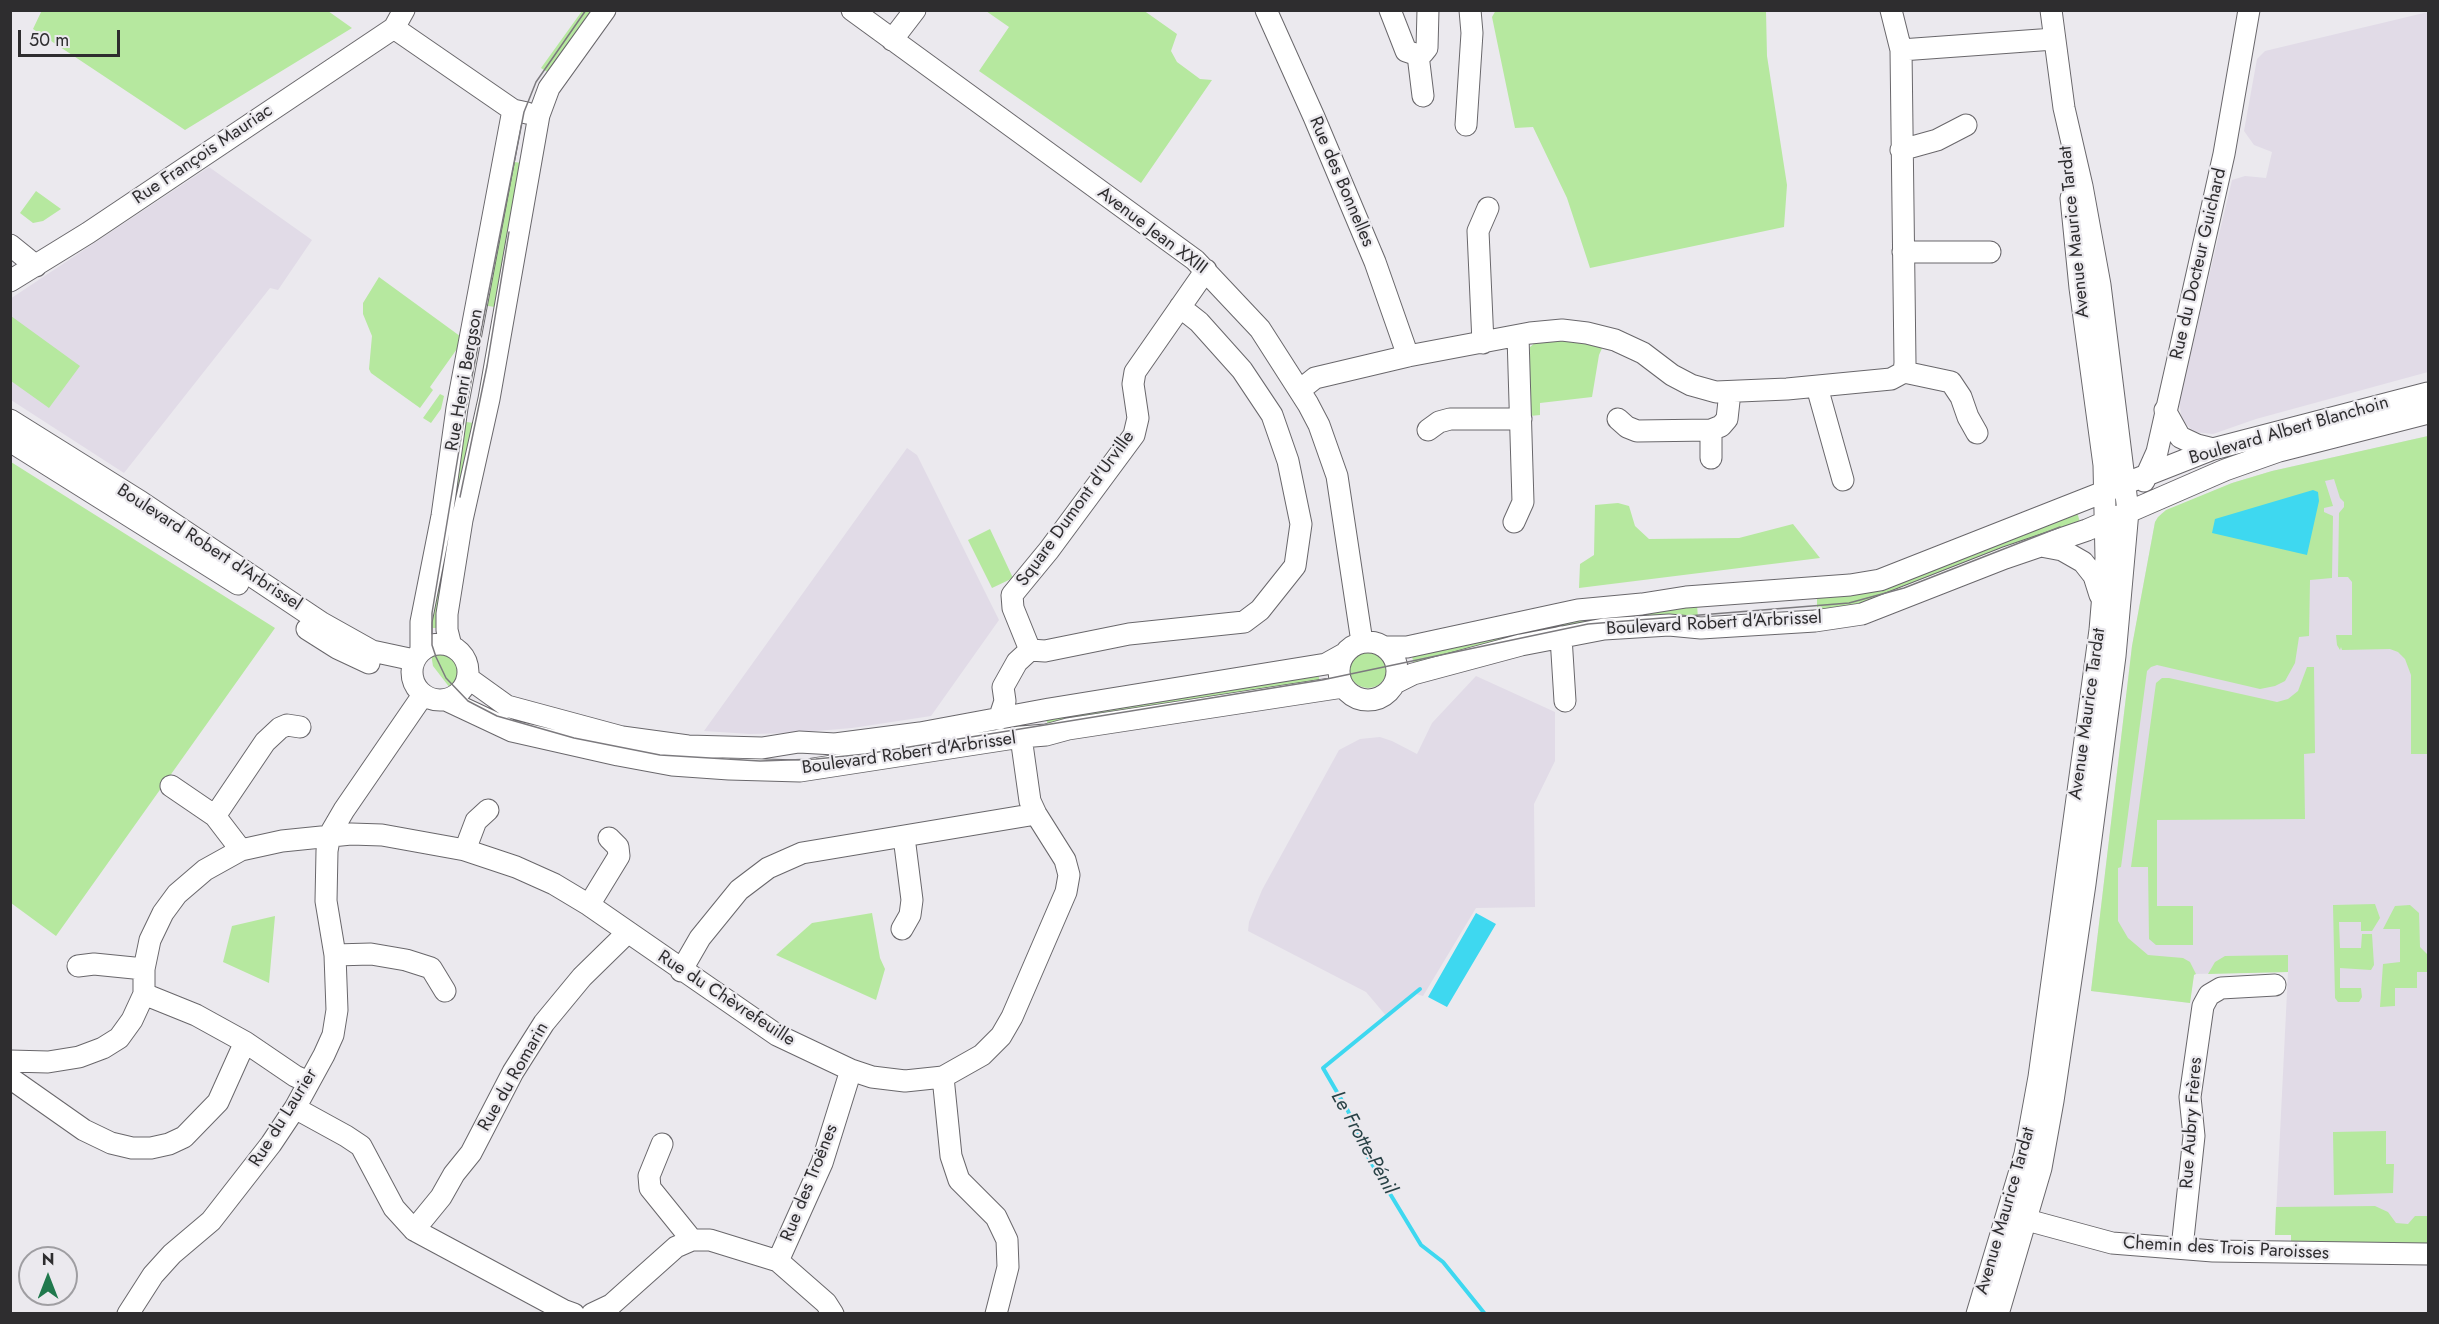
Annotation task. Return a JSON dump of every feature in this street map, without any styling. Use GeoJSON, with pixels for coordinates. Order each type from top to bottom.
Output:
{"type":"FeatureCollection","features":[{"type":"Feature","properties":{"kind":"street","name":"Rue Henri Bergson"},"geometry":{"type":"LineString","coordinates":[[451,646],[447,630],[447,614],[462,520],[489,399],[539,115],[549,88],[605,10]]}},
{"type":"Feature","properties":{"kind":"street","name":"Avenue Jean XXIII"},"geometry":{"type":"LineString","coordinates":[[852,10],[1195,260],[1260,329],[1300,390],[1319,425],[1337,476],[1362,642]]}},
{"type":"Feature","properties":{"kind":"street"},"geometry":{"type":"LineString","coordinates":[[892,40],[915,10]]}},
{"type":"Feature","properties":{"kind":"street","name":"Rue des Bonnelles"},"geometry":{"type":"LineString","coordinates":[[1266,10],[1375,262],[1408,357]]}},
{"type":"Feature","properties":{"kind":"street"},"geometry":{"type":"LineString","coordinates":[[1390,10],[1406,51],[1418,55],[1427,48],[1428,10]]}},
{"type":"Feature","properties":{"kind":"street"},"geometry":{"type":"LineString","coordinates":[[1466,125],[1472,44],[1470,10]]}},
{"type":"Feature","properties":{"kind":"street"},"geometry":{"type":"LineString","coordinates":[[1891,10],[1900,50],[1904,372]]}},
{"type":"Feature","properties":{"kind":"street","name":"Avenue Maurice Tardat"},"geometry":{"type":"LineString","coordinates":[[1977,1314],[2025,1154],[2039,1077],[2100,630],[2106,558],[2106,521],[2116,486],[2100,285],[2080,175],[2064,108],[2051,10]]}},
{"type":"Feature","properties":{"kind":"street","name":"Rue du Docteur Guichard"},"geometry":{"type":"LineString","coordinates":[[2128,511],[2149,474],[2157,452],[2224,154],[2249,10]]}},
{"type":"Feature","properties":{"kind":"street"},"geometry":{"type":"LineString","coordinates":[[399,19],[513,110],[539,115]]}},
{"type":"Feature","properties":{"kind":"street","name":"Rue François Mauriac"},"geometry":{"type":"LineString","coordinates":[[10,281],[36,266],[399,19]]}},
{"type":"Feature","properties":{"kind":"street"},"geometry":{"type":"LineString","coordinates":[[1900,50],[2054,39]]}},
{"type":"Feature","properties":{"kind":"street"},"geometry":{"type":"LineString","coordinates":[[1418,55],[1423,96]]}},
{"type":"Feature","properties":{"kind":"street","name":"Rue Henri Bergson"},"geometry":{"type":"LineString","coordinates":[[415,661],[442,516],[457,408],[513,110]]}},
{"type":"Feature","properties":{"kind":"street"},"geometry":{"type":"LineString","coordinates":[[1901,150],[1937,140],[1966,124]]}},
{"type":"Feature","properties":{"kind":"street"},"geometry":{"type":"LineString","coordinates":[[1483,343],[1478,231],[1488,208]]}},
{"type":"Feature","properties":{"kind":"street"},"geometry":{"type":"LineString","coordinates":[[10,245],[36,266]]}},
{"type":"Feature","properties":{"kind":"street"},"geometry":{"type":"LineString","coordinates":[[1903,252],[1990,252]]}},
{"type":"Feature","properties":{"kind":"street","name":"Square Dumont d'Urville"},"geometry":{"type":"LineString","coordinates":[[1030,650],[1013,608],[1012,595],[1049,550],[1134,435],[1138,418],[1132,384],[1135,372],[1206,270]]}},
{"type":"Feature","properties":{"kind":"street"},"geometry":{"type":"LineString","coordinates":[[999,719],[1005,701],[1003,687],[1008,682],[1017,662],[1030,650],[1045,651],[1129,634],[1244,622],[1260,610],[1295,566],[1301,524],[1288,461],[1272,415],[1242,370],[1199,322],[1180,306]]}},
{"type":"Feature","properties":{"kind":"street"},"geometry":{"type":"LineString","coordinates":[[1300,390],[1315,378],[1408,357],[1562,330],[1601,336],[1643,353],[1672,375],[1691,385],[1716,392],[1816,387],[1891,379],[1904,372],[1951,382],[1961,396],[1968,417],[1977,433]]}},
{"type":"Feature","properties":{"kind":"street"},"geometry":{"type":"LineString","coordinates":[[1514,522],[1523,502],[1518,336]]}},
{"type":"Feature","properties":{"kind":"street"},"geometry":{"type":"LineString","coordinates":[[1816,387],[1843,480]]}},
{"type":"Feature","properties":{"kind":"street"},"geometry":{"type":"LineString","coordinates":[[1618,419],[1627,427],[1637,431],[1711,430],[1721,426],[1727,419],[1730,392]]}},
{"type":"Feature","properties":{"kind":"street","name":"Boulevard Albert Blanchoin"},"geometry":{"type":"LineString","coordinates":[[2116,486],[2213,449],[2428,393]]}},
{"type":"Feature","properties":{"kind":"street"},"geometry":{"type":"LineString","coordinates":[[2165,410],[2180,437],[2213,449]]}},
{"type":"Feature","properties":{"kind":"street","name":"Boulevard Albert Blanchoin"},"geometry":{"type":"LineString","coordinates":[[2128,511],[2225,470],[2279,451],[2428,413]]}},
{"type":"Feature","properties":{"kind":"street"},"geometry":{"type":"LineString","coordinates":[[1428,430],[1439,422],[1450,419],[1521,419]]}},
{"type":"Feature","properties":{"kind":"street","name":"Boulevard Robert d'Arbrissel"},"geometry":{"type":"LineString","coordinates":[[10,420],[141,502],[322,623],[372,651],[415,661]]}},
{"type":"Feature","properties":{"kind":"street"},"geometry":{"type":"LineString","coordinates":[[1711,430],[1711,458]]}},
{"type":"Feature","properties":{"kind":"street","name":"Boulevard Robert d'Arbrissel"},"geometry":{"type":"LineString","coordinates":[[10,441],[139,520],[337,648],[394,671],[415,661]]}},
{"type":"Feature","properties":{"kind":"street","name":"Avenue Maurice Tardat"},"geometry":{"type":"LineString","coordinates":[[1998,1314],[2027,1220],[2044,1152],[2085,884],[2115,656],[2128,511],[2116,486]]}},
{"type":"Feature","properties":{"kind":"street","name":"Boulevard Robert d'Arbrissel"},"geometry":{"type":"LineString","coordinates":[[1385,647],[1407,646],[1578,610],[1686,597],[1850,585],[1880,580],[2116,486]]}},
{"type":"Feature","properties":{"kind":"street","name":"Boulevard Robert d'Arbrissel"},"geometry":{"type":"LineString","coordinates":[[1395,682],[1424,671],[1521,645],[1604,629],[1669,625],[1701,628],[1815,621],[1862,614],[2128,511]]}},
{"type":"Feature","properties":{"kind":"street"},"geometry":{"type":"LineString","coordinates":[[2041,546],[2062,550],[2083,562],[2094,576],[2102,602]]}},
{"type":"Feature","properties":{"kind":"street"},"geometry":{"type":"LineString","coordinates":[[1561,637],[1564,701]]}},
{"type":"Feature","properties":{"kind":"street"},"geometry":{"type":"LineString","coordinates":[[1362,642],[1378,643],[1385,647],[1396,663],[1395,682],[1386,694],[1372,699],[1356,698],[1343,687],[1338,670],[1344,654],[1352,646],[1362,642]]}},
{"type":"Feature","properties":{"kind":"street"},"geometry":{"type":"LineString","coordinates":[[432,645],[451,646],[464,657],[468,678],[459,693],[447,700],[430,699],[417,689],[415,661],[432,645]]}},
{"type":"Feature","properties":{"kind":"street","name":"Boulevard Robert d'Arbrissel"},"geometry":{"type":"LineString","coordinates":[[468,678],[507,706],[622,737],[688,746],[762,748],[799,742],[835,744],[920,733],[1326,664],[1344,654]]}},
{"type":"Feature","properties":{"kind":"street"},"geometry":{"type":"LineString","coordinates":[[1008,682],[1024,714]]}},
{"type":"Feature","properties":{"kind":"street","name":"Boulevard Robert d'Arbrissel"},"geometry":{"type":"LineString","coordinates":[[447,700],[512,731],[672,765],[800,771],[1046,735],[1080,727],[1343,687]]}},
{"type":"Feature","properties":{"kind":"street","name":"Rue du Laurier"},"geometry":{"type":"LineString","coordinates":[[128,1314],[153,1275],[172,1254],[212,1221],[272,1144],[295,1108],[333,1035],[336,1010],[335,954],[326,901],[327,850],[330,834],[423,695]]}},
{"type":"Feature","properties":{"kind":"street"},"geometry":{"type":"LineString","coordinates":[[215,816],[266,742],[280,728],[287,725],[300,727]]}},
{"type":"Feature","properties":{"kind":"street","name":"Rue du Chèvrefeuille"},"geometry":{"type":"LineString","coordinates":[[10,1061],[48,1062],[78,1057],[103,1048],[119,1038],[132,1020],[144,994],[144,969],[150,940],[163,913],[177,894],[205,870],[241,850],[330,834],[382,835],[465,850],[545,879],[589,905],[681,971],[777,1035],[851,1070],[892,1080],[918,1081],[943,1077],[982,1055],[1001,1036],[1012,1017],[1066,892],[1069,875],[1065,860],[1030,801],[1021,737]]}},
{"type":"Feature","properties":{"kind":"street"},"geometry":{"type":"LineString","coordinates":[[171,786],[215,816],[241,850]]}},
{"type":"Feature","properties":{"kind":"street"},"geometry":{"type":"LineString","coordinates":[[465,850],[476,821],[488,810]]}},
{"type":"Feature","properties":{"kind":"street"},"geometry":{"type":"LineString","coordinates":[[681,971],[700,938],[739,890],[768,868],[802,853],[1036,814]]}},
{"type":"Feature","properties":{"kind":"street"},"geometry":{"type":"LineString","coordinates":[[902,929],[910,915],[912,900],[904,837]]}},
{"type":"Feature","properties":{"kind":"street"},"geometry":{"type":"LineString","coordinates":[[589,905],[620,856],[618,847],[609,838]]}},
{"type":"Feature","properties":{"kind":"street","name":"Rue du Romarin"},"geometry":{"type":"LineString","coordinates":[[414,1230],[471,1153],[513,1072],[544,1023],[582,977],[627,933]]}},
{"type":"Feature","properties":{"kind":"street"},"geometry":{"type":"LineString","coordinates":[[335,954],[371,954],[406,960],[431,968],[445,991]]}},
{"type":"Feature","properties":{"kind":"street"},"geometry":{"type":"LineString","coordinates":[[78,966],[94,964],[144,969]]}},
{"type":"Feature","properties":{"kind":"street","name":"Rue Aubry Frères"},"geometry":{"type":"LineString","coordinates":[[2182,1248],[2194,1136],[2190,1097],[2203,1006],[2210,994],[2221,988],[2275,985]]}},
{"type":"Feature","properties":{"kind":"street"},"geometry":{"type":"LineString","coordinates":[[144,994],[196,1015],[245,1042],[308,1083]]}},
{"type":"Feature","properties":{"kind":"street"},"geometry":{"type":"LineString","coordinates":[[10,1078],[84,1130],[111,1143],[132,1148],[151,1148],[169,1144],[184,1137],[218,1102],[245,1042]]}},
{"type":"Feature","properties":{"kind":"street","name":"Rue des Troënes"},"geometry":{"type":"LineString","coordinates":[[778,1261],[822,1162],[851,1070]]}},
{"type":"Feature","properties":{"kind":"street"},"geometry":{"type":"LineString","coordinates":[[943,1077],[951,1156],[959,1180],[996,1217],[1005,1232],[1009,1248],[1006,1277],[996,1314]]}},
{"type":"Feature","properties":{"kind":"street"},"geometry":{"type":"LineString","coordinates":[[295,1108],[361,1146],[394,1208],[414,1230],[574,1314]]}},
{"type":"Feature","properties":{"kind":"street"},"geometry":{"type":"LineString","coordinates":[[662,1144],[649,1176],[650,1188],[692,1240]]}},
{"type":"Feature","properties":{"kind":"street","name":"Chemin des Trois Paroisses"},"geometry":{"type":"LineString","coordinates":[[2027,1220],[2112,1243],[2182,1248],[2354,1254],[2428,1254]]}},
{"type":"Feature","properties":{"kind":"street"},"geometry":{"type":"LineString","coordinates":[[592,1314],[611,1305],[676,1247],[692,1240],[710,1240],[778,1261],[826,1303],[833,1314]]}},
{"type":"Feature","properties":{"kind":"shaded area"},"geometry":{"type":"Polygon","coordinates":[[[2428,12],[2428,372],[2256,419],[2213,434],[2194,432],[2182,420],[2179,402],[2232,180],[2245,176],[2266,178],[2272,152],[2254,145],[2244,131],[2257,59],[2265,51],[2428,12]]]}},
{"type":"Feature","properties":{"kind":"shaded area"},"geometry":{"type":"Polygon","coordinates":[[[209,167],[312,240],[278,290],[270,288],[124,473],[11,400],[10,299],[209,167]]]}},
{"type":"Feature","properties":{"kind":"shaded area"},"geometry":{"type":"Polygon","coordinates":[[[2428,436],[2428,1244],[2291,1244],[2291,1235],[2275,1235],[2288,972],[2194,974],[2190,1003],[2091,991],[2132,646],[2155,522],[2162,513],[2232,483],[2272,471],[2428,436]]]}},
{"type":"Feature","properties":{"kind":"shaded area"},"geometry":{"type":"Polygon","coordinates":[[[907,448],[917,455],[999,620],[931,716],[852,728],[792,733],[750,734],[704,731],[907,448]]]}},
{"type":"Feature","properties":{"kind":"shaded area"},"geometry":{"type":"Polygon","coordinates":[[[1476,676],[1555,712],[1555,761],[1534,804],[1535,907],[1476,908],[1423,996],[1416,994],[1388,1018],[1366,992],[1248,931],[1249,922],[1262,890],[1339,750],[1360,739],[1380,737],[1417,754],[1432,723],[1476,676]]]}},
{"type":"Feature","properties":{"kind":"green space"},"geometry":{"type":"Polygon","coordinates":[[[42,10],[328,11],[352,28],[185,130],[33,29],[42,10]]]}},
{"type":"Feature","properties":{"kind":"green space"},"geometry":{"type":"Polygon","coordinates":[[[1143,10],[1177,34],[1171,51],[1177,62],[1200,79],[1212,80],[1141,183],[979,71],[1009,27],[986,11],[1143,10]]]}},
{"type":"Feature","properties":{"kind":"green space"},"geometry":{"type":"Polygon","coordinates":[[[1496,10],[1766,11],[1767,56],[1787,185],[1784,227],[1590,268],[1567,198],[1533,127],[1515,128],[1492,17],[1496,10]]]}},
{"type":"Feature","properties":{"kind":"green space"},"geometry":{"type":"Polygon","coordinates":[[[582,11],[598,11],[552,75],[541,68],[582,11]]]}},
{"type":"Feature","properties":{"kind":"green space"},"geometry":{"type":"Polygon","coordinates":[[[509,161],[527,164],[501,308],[482,305],[509,161]]]}},
{"type":"Feature","properties":{"kind":"green space"},"geometry":{"type":"Polygon","coordinates":[[[36,191],[61,209],[43,221],[33,223],[20,213],[36,191]]]}},
{"type":"Feature","properties":{"kind":"green space"},"geometry":{"type":"Polygon","coordinates":[[[379,277],[464,339],[430,387],[433,390],[420,408],[371,373],[369,369],[372,336],[363,314],[363,303],[379,277]]]}},
{"type":"Feature","properties":{"kind":"green space"},"geometry":{"type":"Polygon","coordinates":[[[11,316],[80,366],[49,408],[11,381],[11,316]]]}},
{"type":"Feature","properties":{"kind":"green space"},"geometry":{"type":"Polygon","coordinates":[[[1559,340],[1603,346],[1599,355],[1592,397],[1540,403],[1540,415],[1530,416],[1530,347],[1536,342],[1559,340]]]}},
{"type":"Feature","properties":{"kind":"green space"},"geometry":{"type":"Polygon","coordinates":[[[440,394],[444,396],[441,409],[431,423],[423,418],[440,394]]]}},
{"type":"Feature","properties":{"kind":"green space"},"geometry":{"type":"Polygon","coordinates":[[[460,421],[480,424],[441,628],[427,628],[460,421]]]}},
{"type":"Feature","properties":{"kind":"green space"},"geometry":{"type":"Polygon","coordinates":[[[2428,436],[2428,754],[2411,754],[2411,675],[2405,659],[2398,652],[2390,649],[2342,650],[2341,647],[2340,650],[2337,645],[2336,635],[2352,635],[2352,582],[2348,577],[2338,577],[2339,513],[2344,507],[2344,502],[2340,498],[2334,479],[2325,481],[2333,506],[2324,508],[2324,512],[2333,516],[2332,578],[2310,580],[2309,636],[2299,637],[2295,663],[2285,681],[2260,689],[2157,665],[2147,671],[2121,867],[2118,868],[2118,921],[2128,938],[2148,955],[2183,958],[2190,962],[2196,974],[2190,1003],[2091,991],[2132,646],[2155,522],[2158,517],[2166,510],[2232,483],[2272,471],[2428,436]]]}},
{"type":"Feature","properties":{"kind":"green space"},"geometry":{"type":"Polygon","coordinates":[[[11,462],[275,628],[56,936],[11,903],[11,462]]]}},
{"type":"Feature","properties":{"kind":"green space"},"geometry":{"type":"Polygon","coordinates":[[[1618,503],[1629,506],[1635,526],[1649,539],[1739,538],[1793,524],[1820,558],[1579,588],[1580,564],[1594,555],[1595,505],[1618,503]]]}},
{"type":"Feature","properties":{"kind":"green space"},"geometry":{"type":"Polygon","coordinates":[[[2076,509],[2080,522],[1898,594],[1855,605],[1817,610],[1817,597],[2076,509]]]}},
{"type":"Feature","properties":{"kind":"green space"},"geometry":{"type":"Polygon","coordinates":[[[990,529],[1013,578],[992,588],[968,540],[990,529]]]}},
{"type":"Feature","properties":{"kind":"green space"},"geometry":{"type":"Polygon","coordinates":[[[1697,605],[1698,618],[1414,665],[1411,652],[1555,620],[1697,605]]]}},
{"type":"Feature","properties":{"kind":"green space"},"geometry":{"type":"Polygon","coordinates":[[[1368,650],[1382,655],[1387,669],[1382,683],[1368,688],[1354,683],[1349,669],[1354,655],[1368,650]]]}},
{"type":"Feature","properties":{"kind":"green space"},"geometry":{"type":"Polygon","coordinates":[[[438,652],[450,655],[458,667],[456,681],[450,688],[433,666],[431,654],[438,652]]]}},
{"type":"Feature","properties":{"kind":"green space"},"geometry":{"type":"Polygon","coordinates":[[[2307,667],[2314,667],[2315,753],[2304,754],[2305,819],[2157,820],[2157,906],[2193,906],[2193,945],[2156,945],[2149,939],[2148,867],[2131,867],[2156,683],[2162,678],[2169,678],[2277,702],[2288,699],[2298,691],[2307,667]]]}},
{"type":"Feature","properties":{"kind":"green space"},"geometry":{"type":"Polygon","coordinates":[[[1318,673],[1320,682],[1048,727],[1046,717],[1318,673]]]}},
{"type":"Feature","properties":{"kind":"green space"},"geometry":{"type":"Polygon","coordinates":[[[2375,904],[2380,918],[2372,931],[2361,931],[2361,922],[2339,922],[2340,948],[2361,948],[2362,934],[2372,934],[2374,965],[2371,970],[2340,968],[2340,988],[2361,988],[2362,997],[2359,1002],[2338,1002],[2335,998],[2333,905],[2375,904]]]}},
{"type":"Feature","properties":{"kind":"green space"},"geometry":{"type":"Polygon","coordinates":[[[2410,905],[2419,913],[2420,947],[2428,955],[2428,972],[2417,972],[2417,988],[2395,988],[2395,1006],[2380,1007],[2383,964],[2400,962],[2400,929],[2383,929],[2395,906],[2410,905]]]}},
{"type":"Feature","properties":{"kind":"green space"},"geometry":{"type":"Polygon","coordinates":[[[872,913],[880,958],[885,969],[876,1000],[776,955],[812,923],[872,913]]]}},
{"type":"Feature","properties":{"kind":"green space"},"geometry":{"type":"Polygon","coordinates":[[[275,916],[269,983],[223,962],[232,926],[275,916]]]}},
{"type":"Feature","properties":{"kind":"green space"},"geometry":{"type":"Polygon","coordinates":[[[2288,955],[2288,972],[2208,974],[2215,962],[2225,956],[2288,955]]]}},
{"type":"Feature","properties":{"kind":"green space"},"geometry":{"type":"Polygon","coordinates":[[[2386,1131],[2386,1164],[2394,1164],[2393,1193],[2334,1195],[2333,1132],[2386,1131]]]}},
{"type":"Feature","properties":{"kind":"green space"},"geometry":{"type":"Polygon","coordinates":[[[2375,1206],[2388,1212],[2396,1223],[2408,1224],[2415,1216],[2428,1216],[2428,1244],[2291,1244],[2291,1235],[2275,1235],[2276,1207],[2375,1206]]]}},
{"type":"Feature","properties":{"kind":"water"},"geometry":{"type":"Polygon","coordinates":[[[2313,490],[2318,492],[2319,501],[2307,555],[2212,533],[2215,519],[2313,490]]]}},
{"type":"Feature","properties":{"kind":"water"},"geometry":{"type":"Polygon","coordinates":[[[1476,913],[1496,924],[1447,1007],[1428,997],[1476,913]]]}},
{"type":"Feature","properties":{"kind":"waterway","name":"Le Frotte-Pénil"},"geometry":{"type":"LineString","coordinates":[[1420,989],[1323,1068],[1348,1111],[1369,1159],[1421,1245],[1443,1262],[1485,1314]]}},
{"type":"Feature","properties":{"kind":"tram line"},"geometry":{"type":"LineString","coordinates":[[586,10],[536,82],[524,112],[467,402],[432,613],[432,645],[446,678],[468,701],[497,716],[574,738],[660,755],[760,761],[866,754],[1322,680],[1588,624],[1849,603],[1904,588],[2060,527]]}},
{"type":"Feature","properties":{"kind":"tram line"},"geometry":{"type":"LineString","coordinates":[[460,497],[487,366],[509,232]]}}]}
